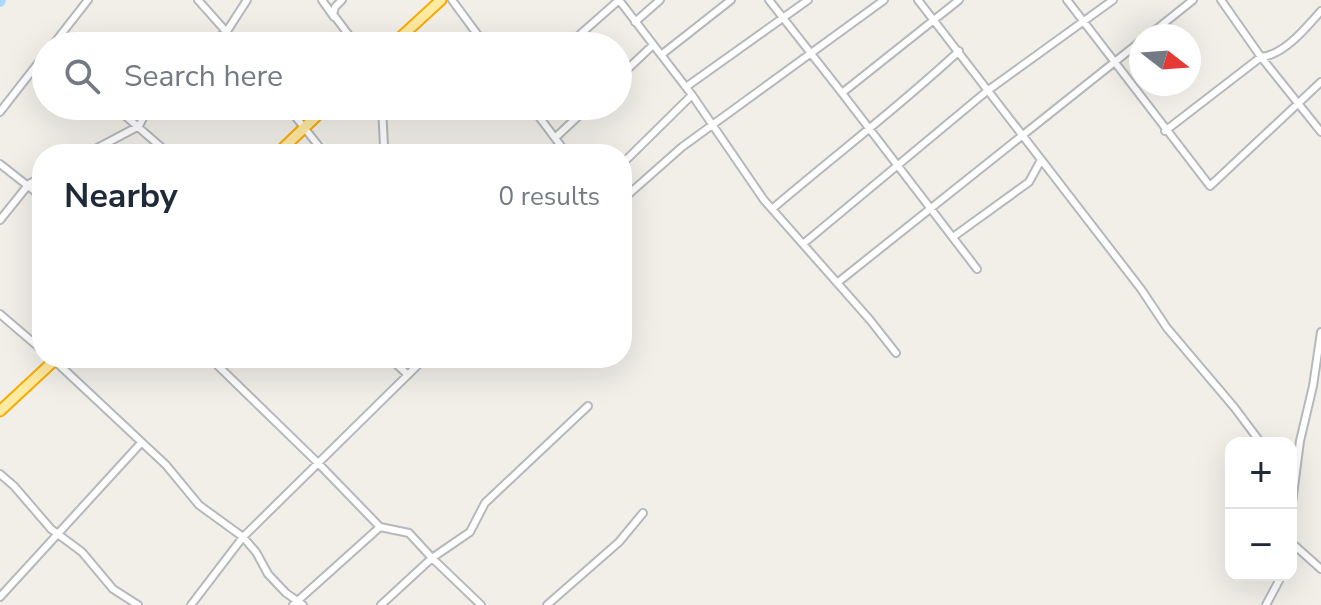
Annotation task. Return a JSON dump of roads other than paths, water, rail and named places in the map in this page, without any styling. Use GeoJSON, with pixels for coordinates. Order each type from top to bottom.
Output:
{"type":"FeatureCollection","features":[{"type":"Feature","properties":{"kind":"highway"},"geometry":{"type":"LineString","coordinates":[[406,32],[441,0]]}},
{"type":"Feature","properties":{"kind":"highway"},"geometry":{"type":"LineString","coordinates":[[287,144],[312,120]]}},
{"type":"Feature","properties":{"kind":"highway"},"geometry":{"type":"LineString","coordinates":[[0,411],[45,368]]}},
{"type":"Feature","properties":{"kind":"street"},"geometry":{"type":"LineString","coordinates":[[63,32],[88,0]]}},
{"type":"Feature","properties":{"kind":"street"},"geometry":{"type":"LineString","coordinates":[[198,0],[227,31],[247,0]]}},
{"type":"Feature","properties":{"kind":"street"},"geometry":{"type":"LineString","coordinates":[[322,0],[346,32]]}},
{"type":"Feature","properties":{"kind":"street"},"geometry":{"type":"LineString","coordinates":[[336,20],[334,10],[342,0]]}},
{"type":"Feature","properties":{"kind":"street"},"geometry":{"type":"LineString","coordinates":[[452,0],[476,32]]}},
{"type":"Feature","properties":{"kind":"street"},"geometry":{"type":"LineString","coordinates":[[583,32],[619,0],[692,95],[772,209],[896,353]]}},
{"type":"Feature","properties":{"kind":"street"},"geometry":{"type":"LineString","coordinates":[[635,22],[660,0]]}},
{"type":"Feature","properties":{"kind":"street"},"geometry":{"type":"LineString","coordinates":[[661,55],[731,0]]}},
{"type":"Feature","properties":{"kind":"street"},"geometry":{"type":"LineString","coordinates":[[769,0],[977,269]]}},
{"type":"Feature","properties":{"kind":"street"},"geometry":{"type":"LineString","coordinates":[[686,87],[808,0]]}},
{"type":"Feature","properties":{"kind":"street"},"geometry":{"type":"LineString","coordinates":[[632,191],[682,147],[884,0]]}},
{"type":"Feature","properties":{"kind":"street"},"geometry":{"type":"LineString","coordinates":[[918,0],[1141,289],[1167,328],[1256,437]]}},
{"type":"Feature","properties":{"kind":"street"},"geometry":{"type":"LineString","coordinates":[[842,93],[959,0]]}},
{"type":"Feature","properties":{"kind":"street"},"geometry":{"type":"LineString","coordinates":[[1067,0],[1210,186],[1321,82]]}},
{"type":"Feature","properties":{"kind":"street"},"geometry":{"type":"LineString","coordinates":[[803,244],[987,91],[1113,0]]}},
{"type":"Feature","properties":{"kind":"street"},"geometry":{"type":"LineString","coordinates":[[1163,24],[1193,0]]}},
{"type":"Feature","properties":{"kind":"street"},"geometry":{"type":"LineString","coordinates":[[1221,0],[1261,57],[1321,132]]}},
{"type":"Feature","properties":{"kind":"street"},"geometry":{"type":"LineString","coordinates":[[1165,131],[1261,57],[1272,56],[1321,11]]}},
{"type":"Feature","properties":{"kind":"street"},"geometry":{"type":"LineString","coordinates":[[632,65],[653,45]]}},
{"type":"Feature","properties":{"kind":"street"},"geometry":{"type":"LineString","coordinates":[[772,209],[868,127],[915,92],[959,51]]}},
{"type":"Feature","properties":{"kind":"street"},"geometry":{"type":"LineString","coordinates":[[837,283],[1129,51]]}},
{"type":"Feature","properties":{"kind":"street"},"geometry":{"type":"LineString","coordinates":[[0,112],[32,71]]}},
{"type":"Feature","properties":{"kind":"street"},"geometry":{"type":"LineString","coordinates":[[632,154],[692,95]]}},
{"type":"Feature","properties":{"kind":"street"},"geometry":{"type":"LineString","coordinates":[[132,120],[158,144]]}},
{"type":"Feature","properties":{"kind":"street"},"geometry":{"type":"LineString","coordinates":[[105,144],[139,126],[142,120]]}},
{"type":"Feature","properties":{"kind":"street"},"geometry":{"type":"LineString","coordinates":[[298,120],[317,144]]}},
{"type":"Feature","properties":{"kind":"street"},"geometry":{"type":"LineString","coordinates":[[383,120],[384,144]]}},
{"type":"Feature","properties":{"kind":"street"},"geometry":{"type":"LineString","coordinates":[[542,120],[560,144]]}},
{"type":"Feature","properties":{"kind":"street"},"geometry":{"type":"LineString","coordinates":[[555,138],[574,120]]}},
{"type":"Feature","properties":{"kind":"street"},"geometry":{"type":"LineString","coordinates":[[953,237],[1029,182],[1041,160]]}},
{"type":"Feature","properties":{"kind":"street"},"geometry":{"type":"LineString","coordinates":[[0,164],[32,187]]}},
{"type":"Feature","properties":{"kind":"street"},"geometry":{"type":"LineString","coordinates":[[0,220],[32,182]]}},
{"type":"Feature","properties":{"kind":"street"},"geometry":{"type":"LineString","coordinates":[[0,314],[32,341]]}},
{"type":"Feature","properties":{"kind":"street"},"geometry":{"type":"LineString","coordinates":[[1291,509],[1300,441],[1321,332]]}},
{"type":"Feature","properties":{"kind":"street"},"geometry":{"type":"LineString","coordinates":[[63,368],[166,465],[199,505],[243,537],[268,574],[298,604],[380,527]]}},
{"type":"Feature","properties":{"kind":"street"},"geometry":{"type":"LineString","coordinates":[[220,368],[380,527],[409,533],[481,605]]}},
{"type":"Feature","properties":{"kind":"street"},"geometry":{"type":"LineString","coordinates":[[401,368],[408,375]]}},
{"type":"Feature","properties":{"kind":"street"},"geometry":{"type":"LineString","coordinates":[[191,605],[243,537],[415,368]]}},
{"type":"Feature","properties":{"kind":"street"},"geometry":{"type":"LineString","coordinates":[[381,605],[432,558],[470,532],[485,503],[530,457],[588,406]]}},
{"type":"Feature","properties":{"kind":"street"},"geometry":{"type":"LineString","coordinates":[[0,597],[141,443]]}},
{"type":"Feature","properties":{"kind":"street"},"geometry":{"type":"LineString","coordinates":[[0,474],[57,534],[82,552],[113,589],[138,605]]}},
{"type":"Feature","properties":{"kind":"street"},"geometry":{"type":"LineString","coordinates":[[547,605],[619,542],[643,513]]}},
{"type":"Feature","properties":{"kind":"street"},"geometry":{"type":"LineString","coordinates":[[1297,551],[1321,569]]}},
{"type":"Feature","properties":{"kind":"street"},"geometry":{"type":"LineString","coordinates":[[1266,605],[1279,581]]}}]}
